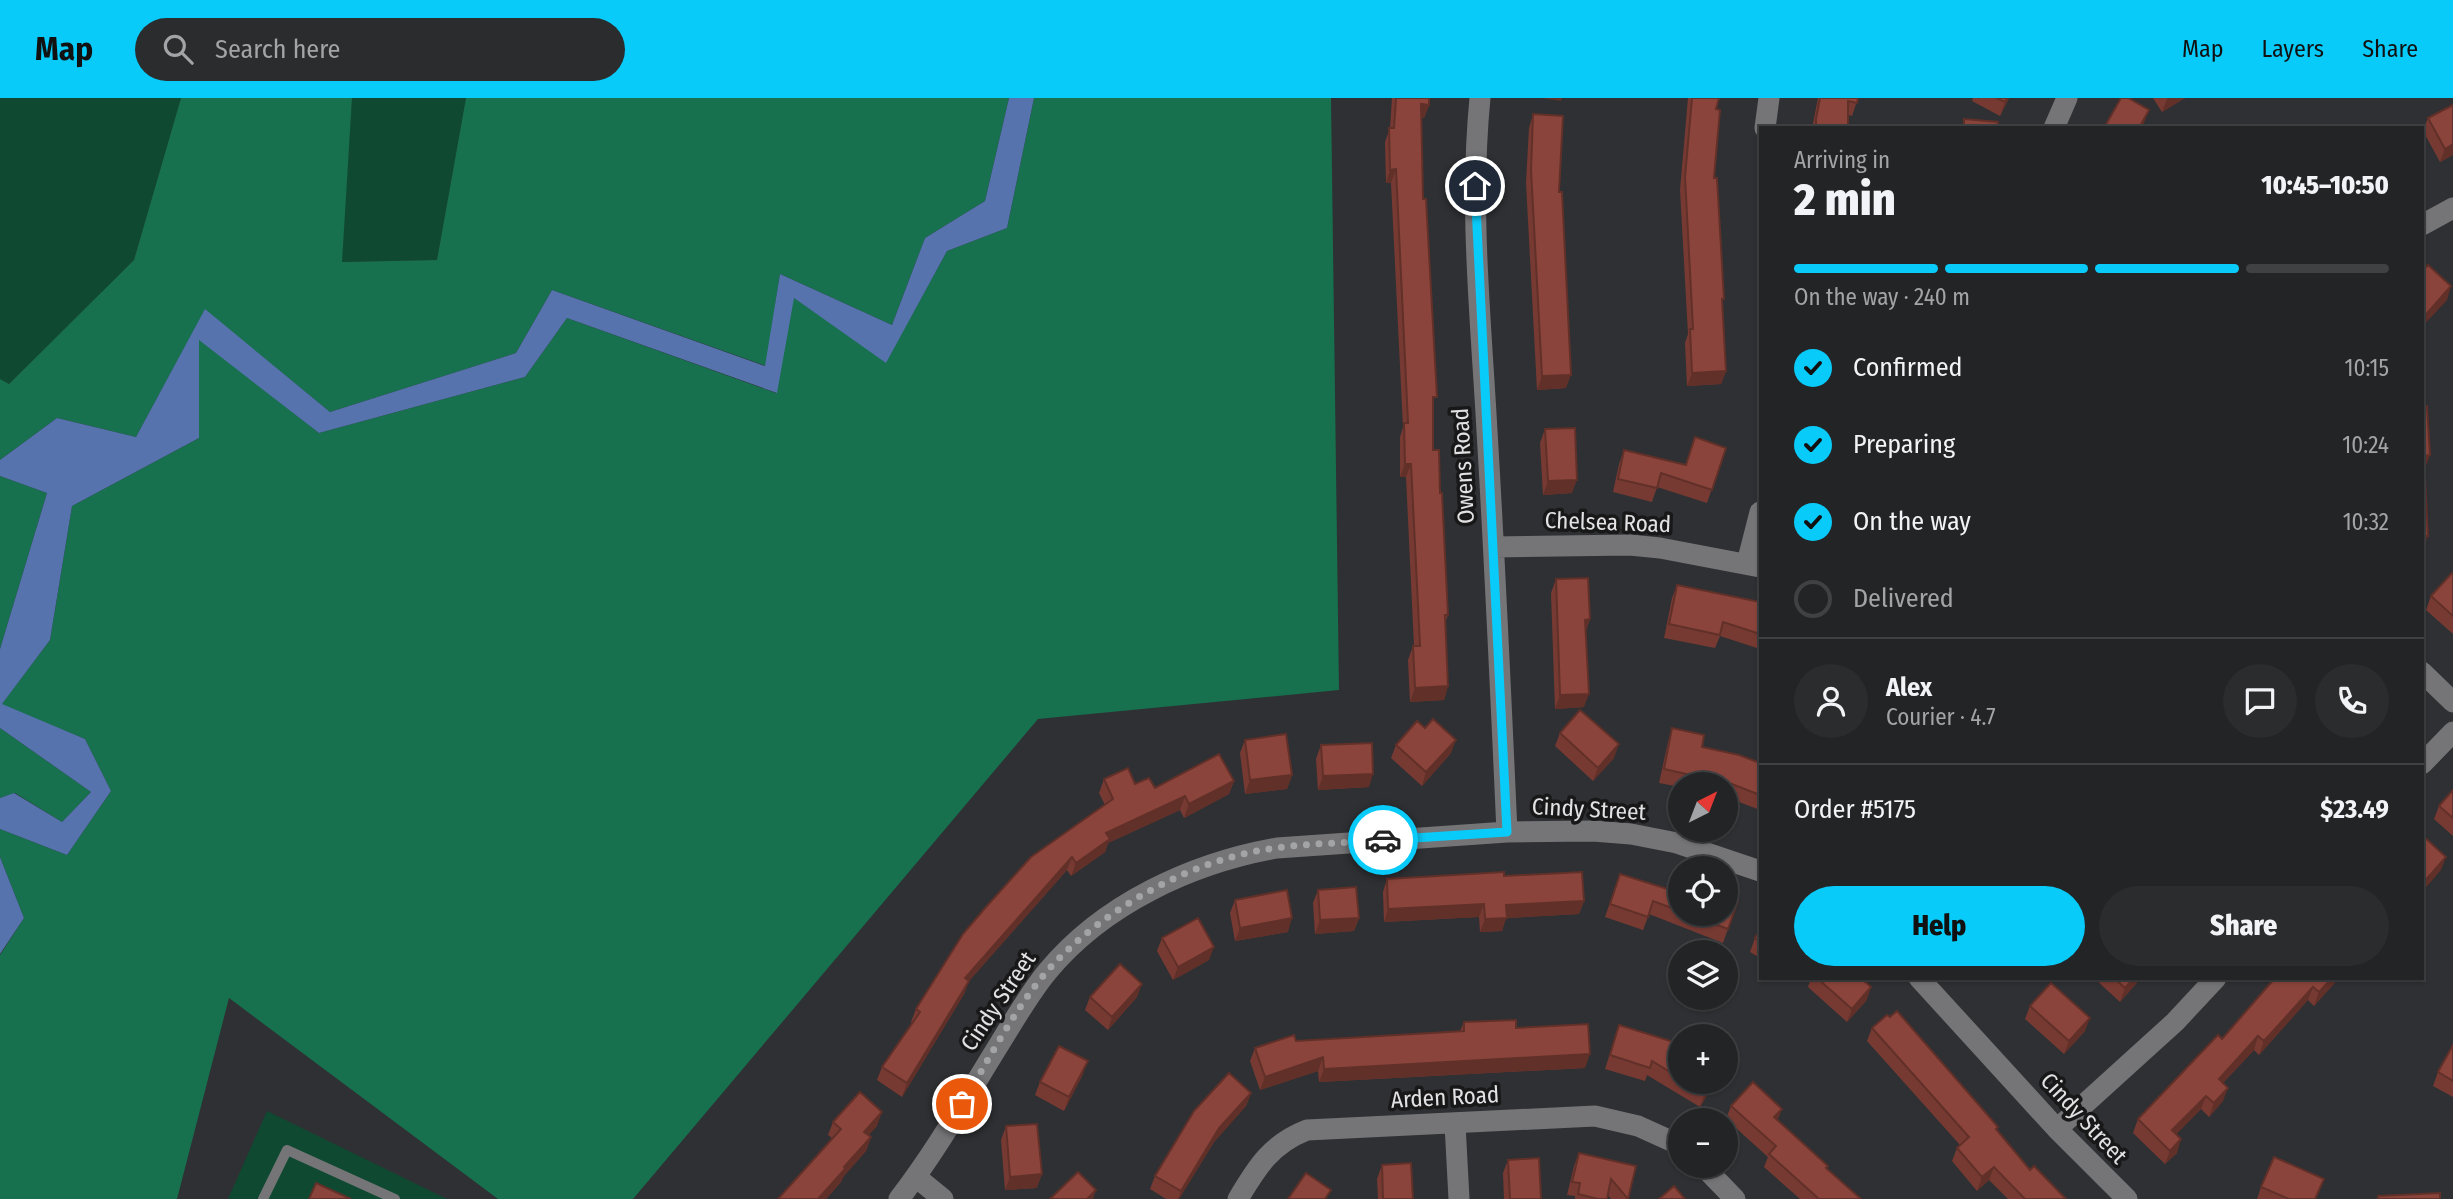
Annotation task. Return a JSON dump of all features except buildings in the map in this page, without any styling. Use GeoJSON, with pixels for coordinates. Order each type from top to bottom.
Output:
{"type":"FeatureCollection","features":[{"type":"Feature","properties":{"kind":"street","name":"Owens Road"},"geometry":{"type":"LineString","coordinates":[[1480,98],[1475,155],[1475,214],[1507,832]]}},
{"type":"Feature","properties":{"kind":"street"},"geometry":{"type":"LineString","coordinates":[[1765,126],[1769,98]]}},
{"type":"Feature","properties":{"kind":"street"},"geometry":{"type":"LineString","coordinates":[[2055,126],[2067,98]]}},
{"type":"Feature","properties":{"kind":"street"},"geometry":{"type":"LineString","coordinates":[[2424,224],[2453,208]]}},
{"type":"Feature","properties":{"kind":"street"},"geometry":{"type":"LineString","coordinates":[[1754,565],[1759,521]]}},
{"type":"Feature","properties":{"kind":"street","name":"Chelsea Road"},"geometry":{"type":"LineString","coordinates":[[1494,547],[1630,545],[1754,565]]}},
{"type":"Feature","properties":{"kind":"street"},"geometry":{"type":"LineString","coordinates":[[2424,674],[2453,702]]}},
{"type":"Feature","properties":{"kind":"street"},"geometry":{"type":"LineString","coordinates":[[2424,762],[2453,732]]}},
{"type":"Feature","properties":{"kind":"street","name":"Cindy Street"},"geometry":{"type":"LineString","coordinates":[[898,1199],[916,1177],[1029,996],[1048,971],[1090,931],[1140,896],[1218,862],[1277,848],[1507,832],[1593,831],[1631,834],[1690,846],[1759,871]]}},
{"type":"Feature","properties":{"kind":"street","name":"Cindy Street"},"geometry":{"type":"LineString","coordinates":[[1921,980],[2057,1129],[2127,1199]]}},
{"type":"Feature","properties":{"kind":"street"},"geometry":{"type":"LineString","coordinates":[[2057,1129],[2175,1022],[2214,980]]}},
{"type":"Feature","properties":{"kind":"street","name":"Arden Road"},"geometry":{"type":"LineString","coordinates":[[1238,1199],[1274,1147],[1307,1130],[1595,1116],[1638,1126],[1668,1140]]}},
{"type":"Feature","properties":{"kind":"street"},"geometry":{"type":"LineString","coordinates":[[1455,1124],[1459,1199]]}},
{"type":"Feature","properties":{"kind":"street"},"geometry":{"type":"LineString","coordinates":[[916,1177],[943,1199]]}},
{"type":"Feature","properties":{"kind":"street"},"geometry":{"type":"LineString","coordinates":[[1715,1178],[1735,1199]]}},
{"type":"Feature","properties":{"kind":"lane"},"geometry":{"type":"LineString","coordinates":[[263,1199],[287,1150],[396,1199]]}},
{"type":"Feature","properties":{"kind":"green space"},"geometry":{"type":"Polygon","coordinates":[[[0,98],[181,98],[134,260],[9,384],[0,379],[0,98]]]}},
{"type":"Feature","properties":{"kind":"green space"},"geometry":{"type":"Polygon","coordinates":[[[181,98],[352,98],[342,262],[437,260],[466,98],[1009,98],[985,201],[925,238],[892,325],[780,274],[766,366],[552,290],[516,353],[330,412],[205,310],[136,437],[57,418],[0,460],[0,379],[9,384],[134,260],[181,98]]]}},
{"type":"Feature","properties":{"kind":"green space"},"geometry":{"type":"Polygon","coordinates":[[[352,98],[466,98],[437,260],[341,262],[352,98]]]}},
{"type":"Feature","properties":{"kind":"green space"},"geometry":{"type":"Polygon","coordinates":[[[1034,98],[1331,98],[1339,690],[1038,719],[633,1199],[498,1199],[229,998],[177,1199],[0,1199],[0,955],[24,918],[0,857],[0,829],[67,855],[111,791],[85,739],[1,705],[50,640],[72,506],[199,438],[199,339],[319,433],[525,377],[567,318],[776,393],[793,297],[886,362],[947,251],[1007,228],[1034,98]]]}},
{"type":"Feature","properties":{"kind":"green space"},"geometry":{"type":"Polygon","coordinates":[[[0,476],[47,493],[0,649],[0,476]]]}},
{"type":"Feature","properties":{"kind":"green space"},"geometry":{"type":"Polygon","coordinates":[[[0,728],[91,792],[62,822],[15,793],[0,798],[0,728]]]}},
{"type":"Feature","properties":{"kind":"green space"},"geometry":{"type":"Polygon","coordinates":[[[267,1111],[447,1199],[228,1199],[267,1111]]]}},
{"type":"Feature","properties":{"kind":"water"},"geometry":{"type":"Polygon","coordinates":[[[1009,98],[1034,98],[1007,228],[947,251],[886,363],[794,298],[777,393],[567,318],[525,377],[319,433],[199,340],[199,438],[72,506],[50,640],[2,704],[85,739],[111,791],[67,855],[0,829],[0,798],[14,793],[62,822],[91,792],[0,728],[0,649],[47,493],[0,476],[0,460],[57,418],[136,437],[205,309],[330,412],[516,353],[552,290],[765,366],[780,274],[892,325],[925,238],[985,201],[1009,98]]]}},
{"type":"Feature","properties":{"kind":"water"},"geometry":{"type":"Polygon","coordinates":[[[0,857],[24,918],[0,954],[0,857]]]}},
{"type":"Feature","properties":{"kind":"way so far"},"geometry":{"type":"LineString","coordinates":[[962,1104],[1029,996],[1048,971],[1066,952],[1117,910],[1165,883],[1248,853],[1277,848],[1383,840]]}},
{"type":"Feature","properties":{"kind":"route"},"geometry":{"type":"LineString","coordinates":[[1383,840],[1507,832],[1475,186]]}}]}
